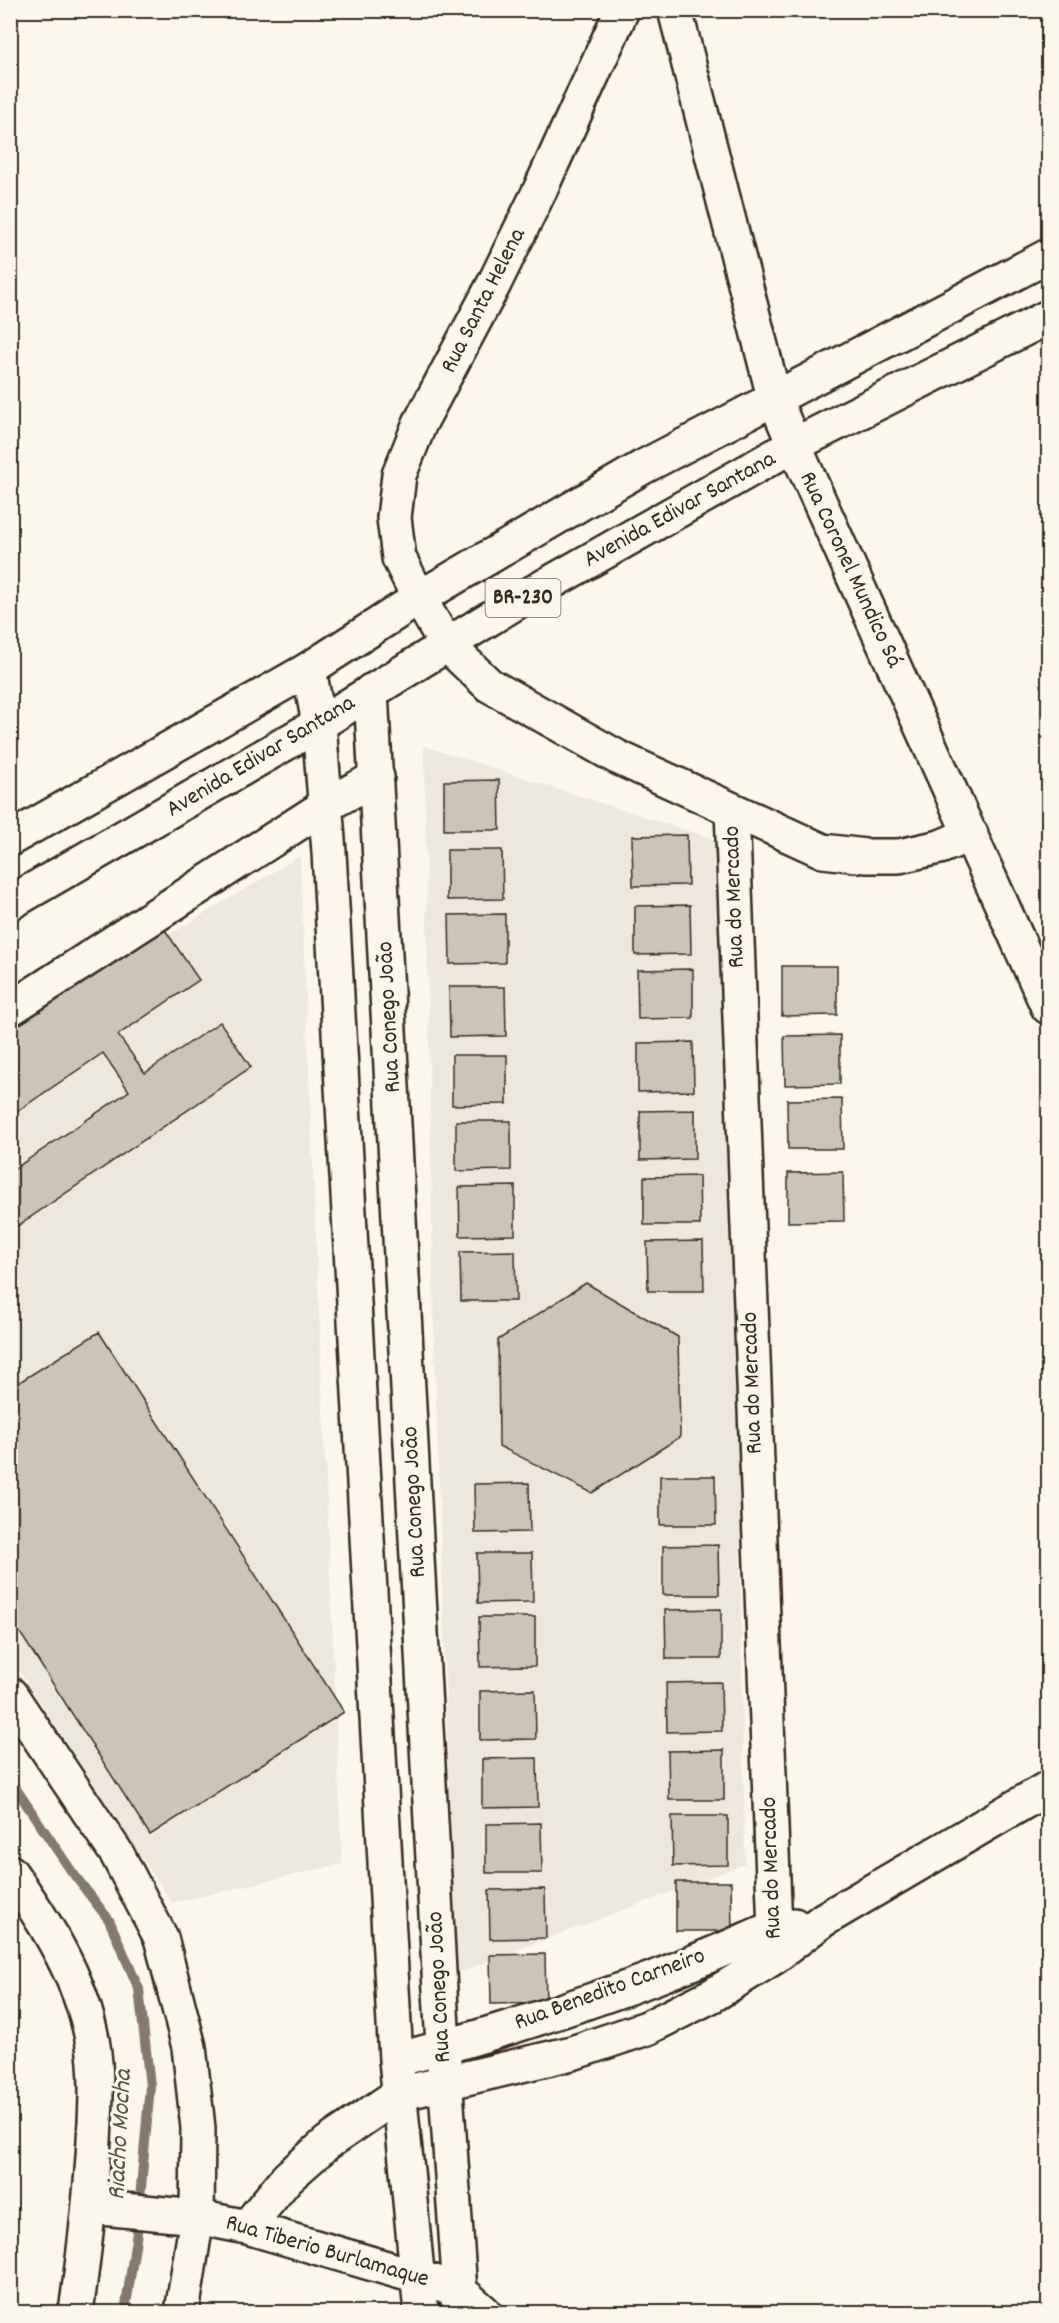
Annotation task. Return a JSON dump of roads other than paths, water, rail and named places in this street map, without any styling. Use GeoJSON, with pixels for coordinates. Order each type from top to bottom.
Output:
{"type":"FeatureCollection","features":[{"type":"Feature","properties":{"kind":"main road","name":"Rua Santa Helena"},"geometry":{"type":"LineString","coordinates":[[622,10],[540,190],[494,284],[420,423],[399,475],[393,518],[399,558],[418,598],[446,644],[489,685],[617,757],[823,851],[866,856],[899,856],[940,848],[971,834]]}},
{"type":"Feature","properties":{"kind":"main road","name":"Rua Coronel Mundico Sá"},"geometry":{"type":"LineString","coordinates":[[675,10],[774,397],[794,446],[1048,1007]]}},
{"type":"Feature","properties":{"kind":"main road","name":"BR-230"},"geometry":{"type":"LineString","coordinates":[[10,839],[309,669],[418,598],[643,466],[1048,256]]}},
{"type":"Feature","properties":{"kind":"main road","name":"Avenida Edivar Santana"},"geometry":{"type":"LineString","coordinates":[[10,903],[319,724],[518,601],[794,446],[1048,317]]}},
{"type":"Feature","properties":{"kind":"main road"},"geometry":{"type":"LineString","coordinates":[[309,669],[319,724]]}},
{"type":"Feature","properties":{"kind":"main road","name":"Rua Conego João"},"geometry":{"type":"LineString","coordinates":[[371,691],[443,2047],[467,2305]]}},
{"type":"Feature","properties":{"kind":"main road","name":"Rua Conego João"},"geometry":{"type":"LineString","coordinates":[[319,724],[396,2060],[421,2313]]}},
{"type":"Feature","properties":{"kind":"main road"},"geometry":{"type":"LineString","coordinates":[[10,1010],[325,806],[377,777]]}},
{"type":"Feature","properties":{"kind":"main road","name":"Rua do Mercado"},"geometry":{"type":"LineString","coordinates":[[732,810],[775,1942]]}},
{"type":"Feature","properties":{"kind":"main road"},"geometry":{"type":"LineString","coordinates":[[359,1396],[409,1391]]}},
{"type":"Feature","properties":{"kind":"main road"},"geometry":{"type":"LineString","coordinates":[[10,1694],[117,1854],[161,1938],[189,2047],[198,2128],[182,2313]]}},
{"type":"Feature","properties":{"kind":"main road","name":"Rua Benedito Carneiro"},"geometry":{"type":"LineString","coordinates":[[396,2060],[576,2006],[648,1980],[775,1942],[823,1920],[1048,1788]]}},
{"type":"Feature","properties":{"kind":"main road"},"geometry":{"type":"LineString","coordinates":[[10,1872],[63,1955],[83,2007],[92,2040],[97,2088],[97,2208],[76,2313]]}},
{"type":"Feature","properties":{"kind":"main road","name":"Rua Benedito Carneiro"},"geometry":{"type":"LineString","coordinates":[[247,2226],[287,2178],[303,2164],[357,2121],[399,2094],[446,2081],[572,2053],[647,2028],[713,1995],[775,1942]]}},
{"type":"Feature","properties":{"kind":"main road","name":"Rua Tiberio Burlamaque"},"geometry":{"type":"LineString","coordinates":[[97,2208],[191,2217],[247,2226],[416,2275],[467,2305]]}},
{"type":"Feature","properties":{"kind":"waterway","name":"Riacho Mocha"},"geometry":{"type":"LineString","coordinates":[[10,1780],[72,1872],[109,1920],[139,1989],[150,2086],[137,2232],[125,2312]]}}]}
